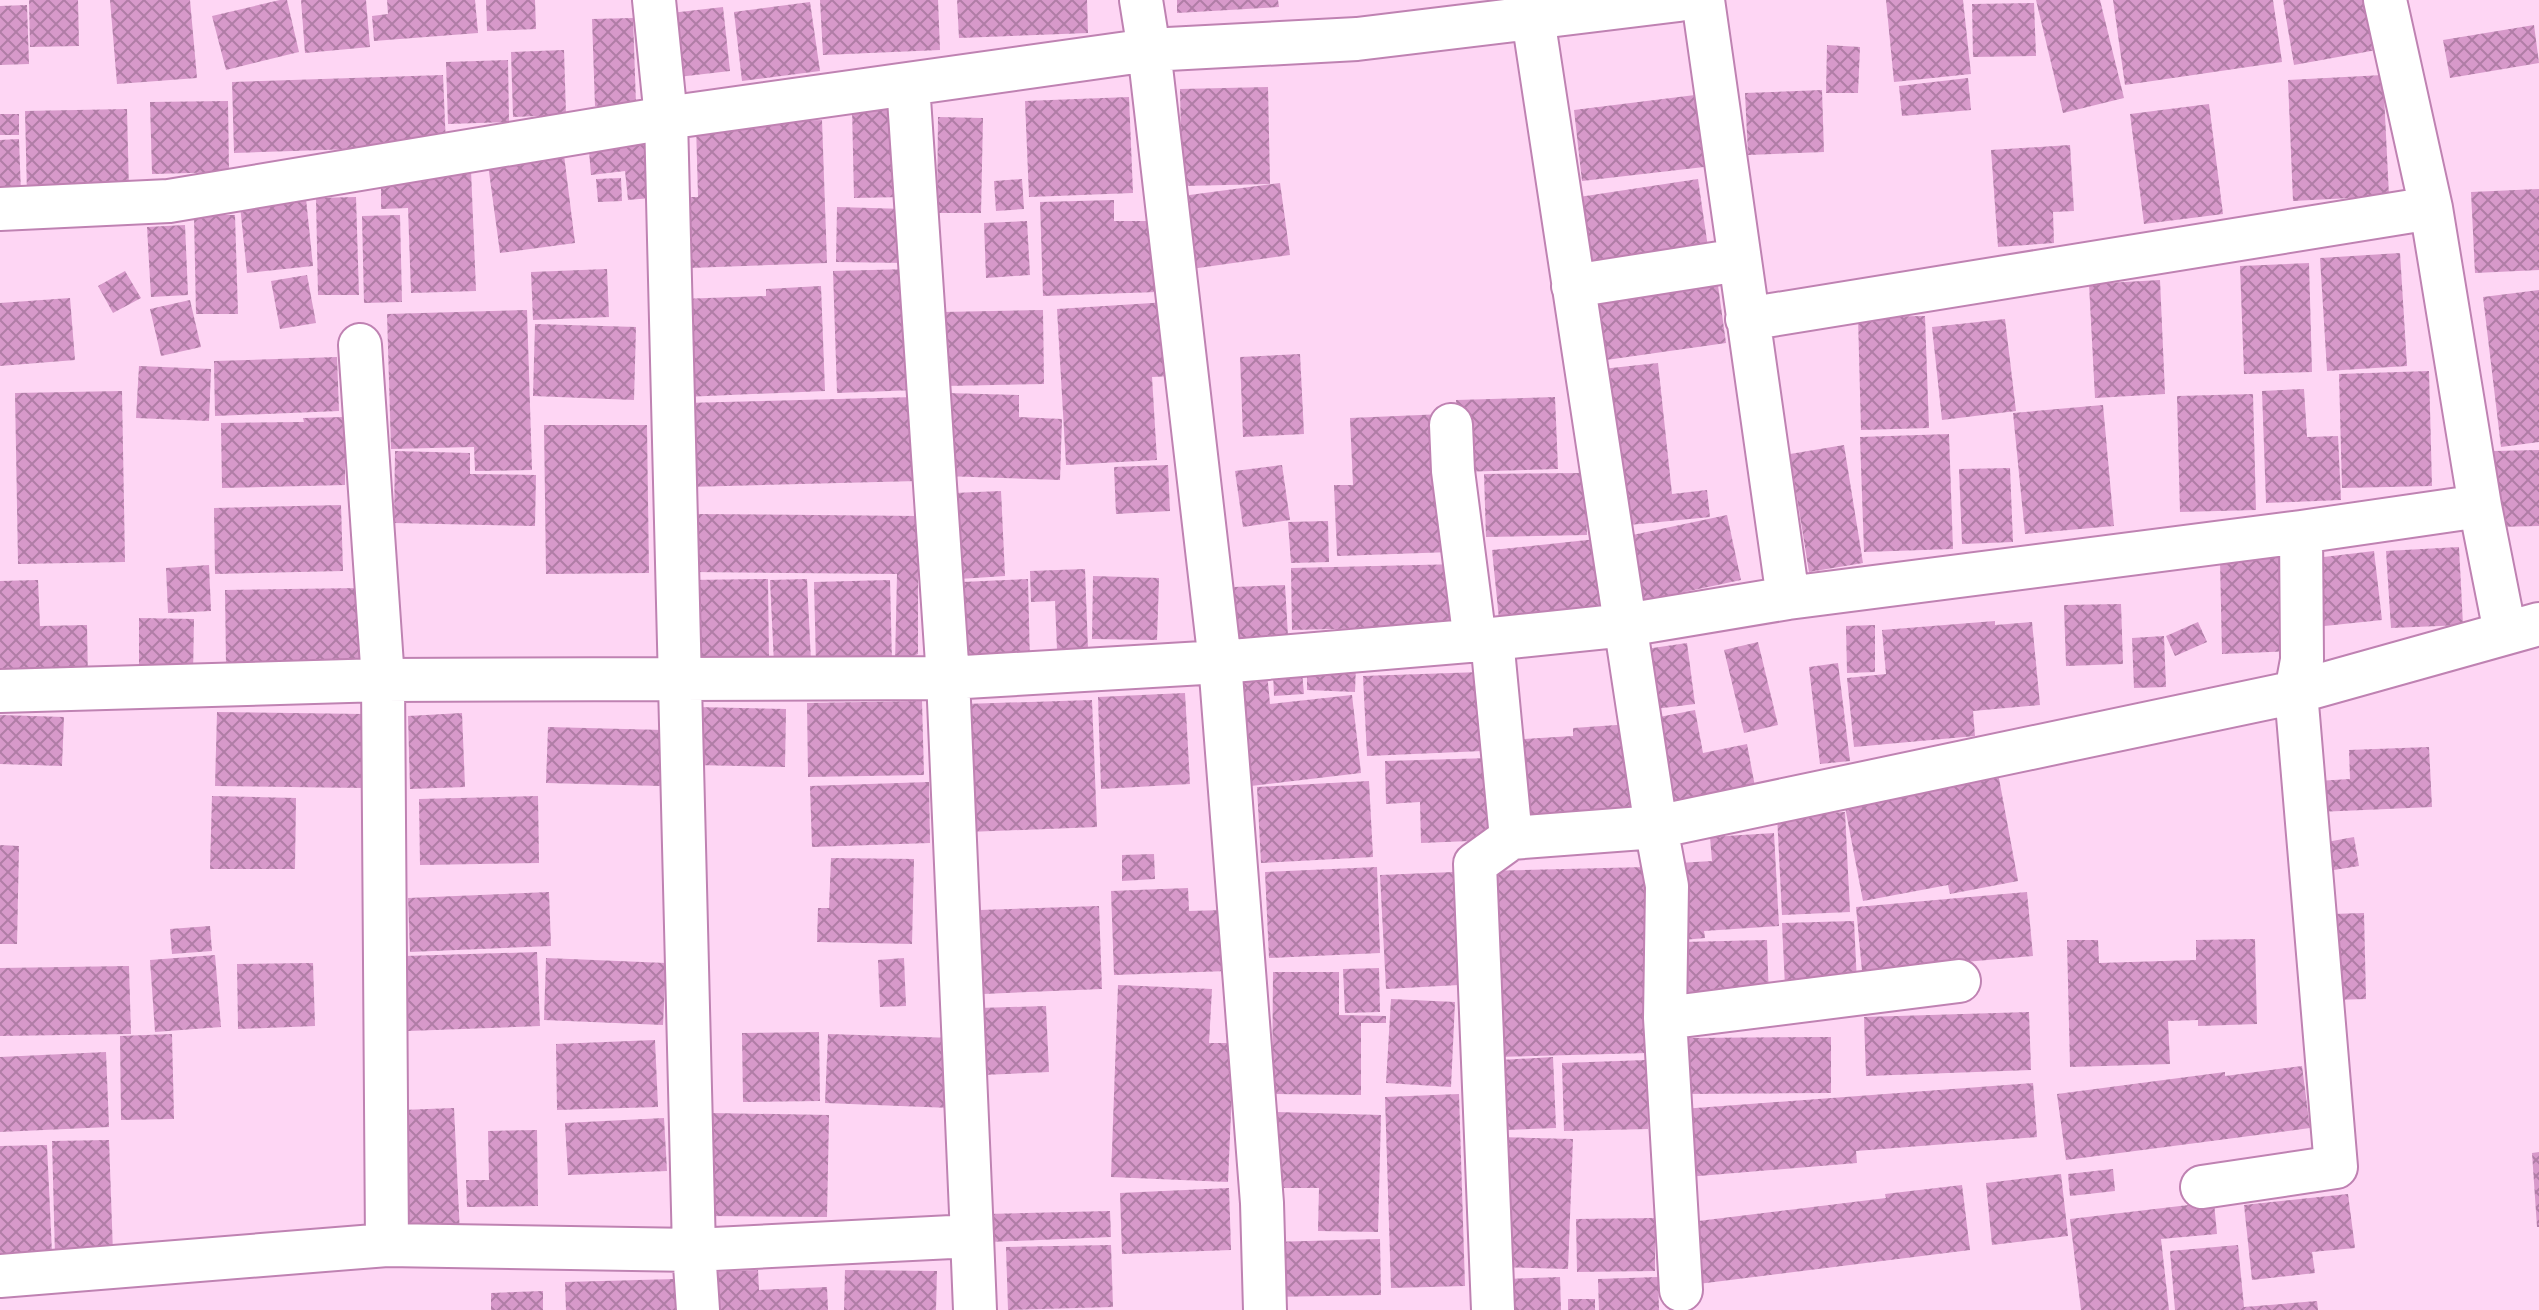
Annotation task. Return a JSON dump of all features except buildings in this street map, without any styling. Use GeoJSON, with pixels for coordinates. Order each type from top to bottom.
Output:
{"type":"FeatureCollection","features":[{"type":"Feature","properties":{"kind":"street"},"geometry":{"type":"LineString","coordinates":[[654,0],[666,118],[698,1310]]}},
{"type":"Feature","properties":{"kind":"street"},"geometry":{"type":"LineString","coordinates":[[1141,0],[1220,662],[1262,1203],[1265,1310]]}},
{"type":"Feature","properties":{"kind":"street"},"geometry":{"type":"LineString","coordinates":[[0,209],[169,201],[666,118],[1149,50],[1357,39],[1679,0]]}},
{"type":"Feature","properties":{"kind":"street"},"geometry":{"type":"LineString","coordinates":[[1703,0],[1788,598]]}},
{"type":"Feature","properties":{"kind":"street"},"geometry":{"type":"LineString","coordinates":[[1493,1310],[1475,864],[1511,838],[1656,827],[2296,692],[2522,628],[2480,506],[2431,208],[2385,0]]}},
{"type":"Feature","properties":{"kind":"street"},"geometry":{"type":"LineString","coordinates":[[1533,18],[1667,886],[1665,1018],[1681,1290]]}},
{"type":"Feature","properties":{"kind":"street"},"geometry":{"type":"LineString","coordinates":[[908,84],[948,678],[975,1310]]}},
{"type":"Feature","properties":{"kind":"street"},"geometry":{"type":"LineString","coordinates":[[1747,319],[2431,208]]}},
{"type":"Feature","properties":{"kind":"street"},"geometry":{"type":"LineString","coordinates":[[1573,286],[1739,260]]}},
{"type":"Feature","properties":{"kind":"street"},"geometry":{"type":"LineString","coordinates":[[360,345],[383,680],[387,1245]]}},
{"type":"Feature","properties":{"kind":"street"},"geometry":{"type":"LineString","coordinates":[[1451,425],[1453,471],[1484,640],[1511,838]]}},
{"type":"Feature","properties":{"kind":"street"},"geometry":{"type":"LineString","coordinates":[[0,691],[383,680],[948,678],[1220,662],[1626,625],[1788,598],[2480,506]]}},
{"type":"Feature","properties":{"kind":"street"},"geometry":{"type":"LineString","coordinates":[[2202,1187],[2336,1167],[2296,692],[2302,660],[2301,532]]}},
{"type":"Feature","properties":{"kind":"street"},"geometry":{"type":"LineString","coordinates":[[1665,1018],[1959,981]]}},
{"type":"Feature","properties":{"kind":"street"},"geometry":{"type":"LineString","coordinates":[[0,1276],[387,1245],[694,1250],[972,1236]]}}]}
